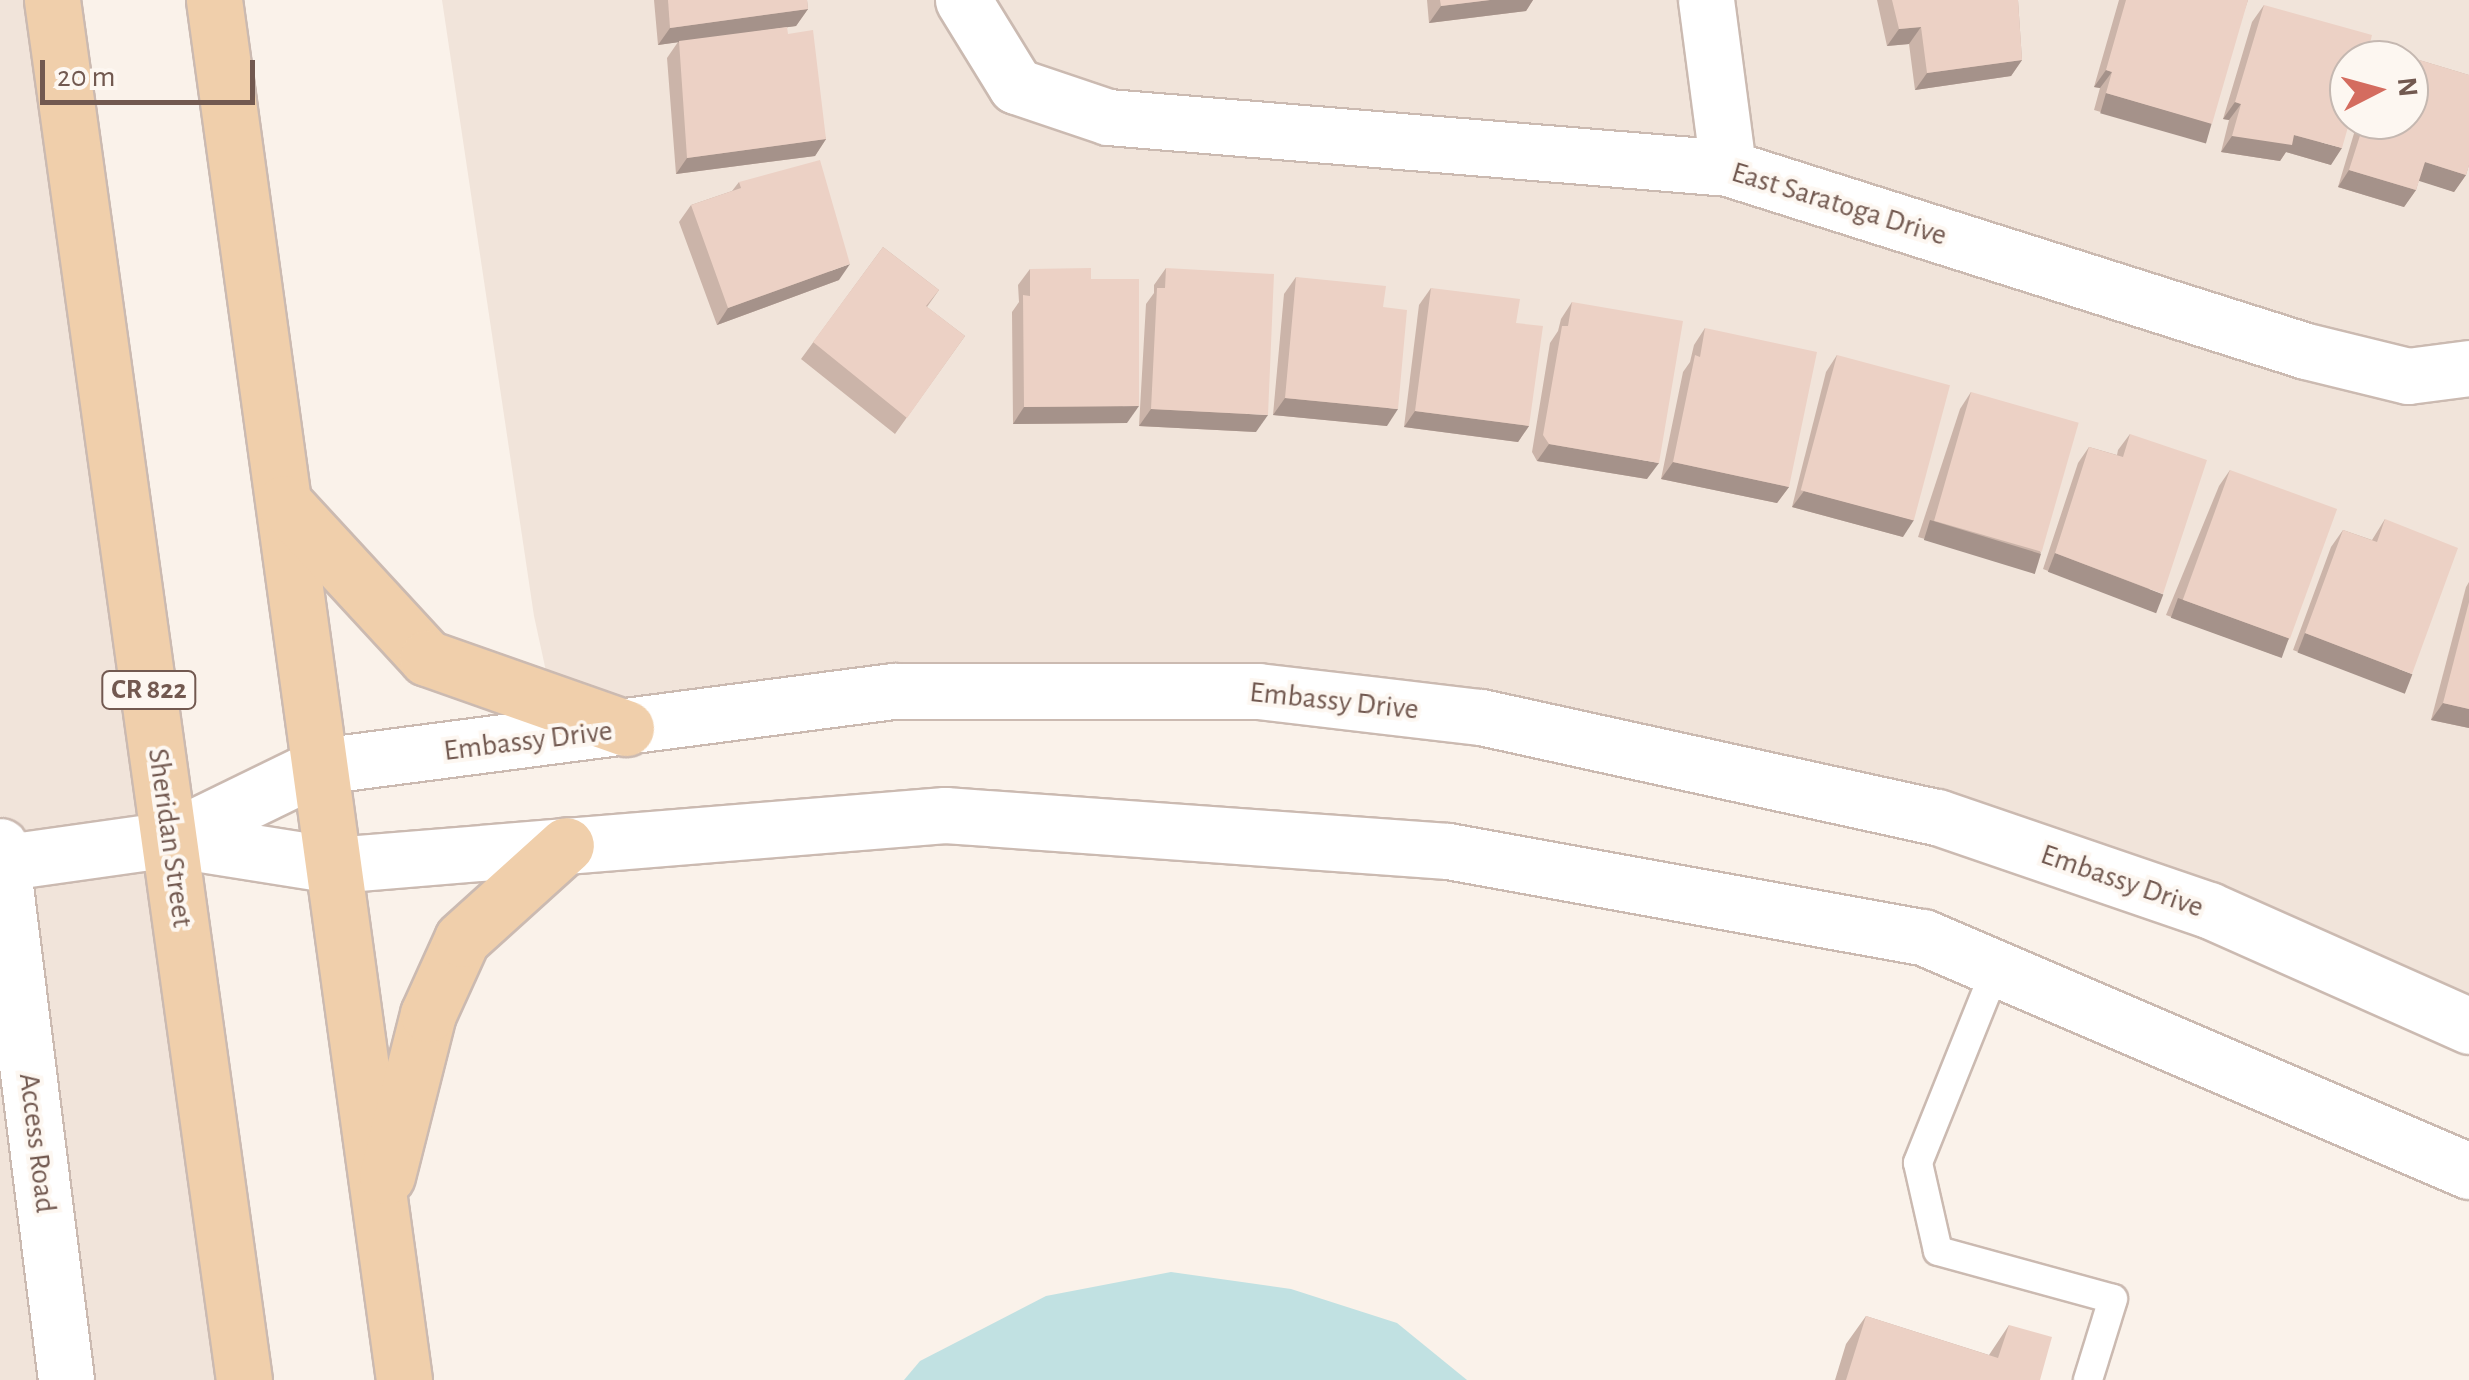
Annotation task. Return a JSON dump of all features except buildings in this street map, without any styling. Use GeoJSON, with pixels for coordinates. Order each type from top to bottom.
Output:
{"type":"FeatureCollection","features":[{"type":"Feature","properties":{"kind":"main road","name":"Sheridan Street"},"geometry":{"type":"LineString","coordinates":[[52,0],[244,1380]]}},
{"type":"Feature","properties":{"kind":"main road"},"geometry":{"type":"LineString","coordinates":[[214,0],[404,1380]]}},
{"type":"Feature","properties":{"kind":"main road"},"geometry":{"type":"LineString","coordinates":[[284,503],[427,658],[626,728]]}},
{"type":"Feature","properties":{"kind":"main road"},"geometry":{"type":"LineString","coordinates":[[380,1203],[428,1014],[462,938],[566,844]]}},
{"type":"Feature","properties":{"kind":"street","name":"East Saratoga Drive"},"geometry":{"type":"LineString","coordinates":[[962,0],[1016,86],[1108,117],[1728,168],[2306,351],[2408,376],[2469,368]]}},
{"type":"Feature","properties":{"kind":"street"},"geometry":{"type":"LineString","coordinates":[[1706,0],[1728,168]]}},
{"type":"Feature","properties":{"kind":"street","name":"Embassy Drive"},"geometry":{"type":"LineString","coordinates":[[170,839],[320,766],[892,692],[1258,691],[1481,717],[1937,817],[2210,910],[2469,1026]]}},
{"type":"Feature","properties":{"kind":"street"},"geometry":{"type":"LineString","coordinates":[[1,857],[170,839],[334,864],[945,816],[1448,851],[1923,937],[2469,1172]]}},
{"type":"Feature","properties":{"kind":"street","name":"Access Road"},"geometry":{"type":"LineString","coordinates":[[1,857],[66,1380]]}},
{"type":"Feature","properties":{"kind":"lane"},"geometry":{"type":"LineString","coordinates":[[1997,966],[1918,1163],[1938,1251],[2113,1299],[2088,1380]]}},
{"type":"Feature","properties":{"kind":"shaded area"},"geometry":{"type":"Polygon","coordinates":[[[0,0],[52,0],[244,1380],[0,1380],[0,0]]]}},
{"type":"Feature","properties":{"kind":"shaded area"},"geometry":{"type":"Polygon","coordinates":[[[442,0],[2469,0],[2469,1026],[1937,817],[1258,691],[560,736],[534,616],[442,0]]]}},
{"type":"Feature","properties":{"kind":"water"},"geometry":{"type":"Polygon","coordinates":[[[1171,1272],[1291,1289],[1397,1323],[1467,1380],[904,1380],[920,1361],[1046,1296],[1171,1272]]]}}]}
